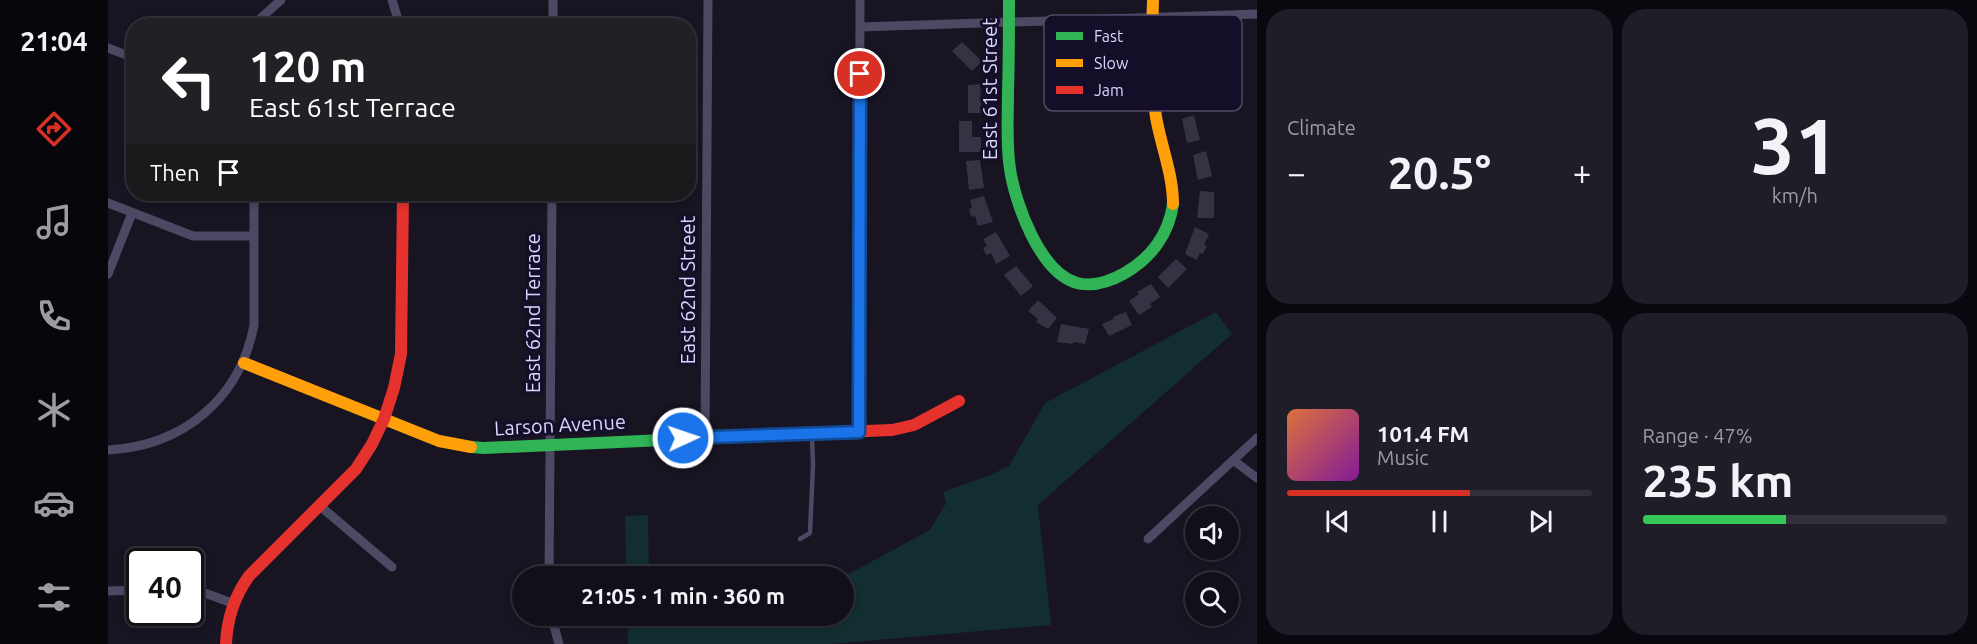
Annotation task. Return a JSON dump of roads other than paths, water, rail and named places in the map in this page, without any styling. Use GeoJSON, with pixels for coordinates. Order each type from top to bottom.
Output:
{"type":"FeatureCollection","features":[{"type":"Feature","properties":{"kind":"street"},"geometry":{"type":"LineString","coordinates":[[261,18],[280,0]]}},
{"type":"Feature","properties":{"kind":"street"},"geometry":{"type":"LineString","coordinates":[[392,0],[398,18]]}},
{"type":"Feature","properties":{"kind":"street"},"geometry":{"type":"LineString","coordinates":[[553,0],[553,18]]}},
{"type":"Feature","properties":{"kind":"street","name":"East 62nd Street"},"geometry":{"type":"LineString","coordinates":[[705,437],[708,0]]}},
{"type":"Feature","properties":{"kind":"street"},"geometry":{"type":"LineString","coordinates":[[859,432],[860,0]]}},
{"type":"Feature","properties":{"kind":"street","name":"East 61st Street"},"geometry":{"type":"LineString","coordinates":[[1009,0],[1008,150],[1011,177],[1017,203],[1030,234],[1052,267],[1069,280],[1080,285],[1091,285],[1118,276],[1143,260],[1162,239],[1173,203],[1173,183],[1156,111]]}},
{"type":"Feature","properties":{"kind":"street"},"geometry":{"type":"LineString","coordinates":[[1152,15],[1153,0]]}},
{"type":"Feature","properties":{"kind":"street"},"geometry":{"type":"LineString","coordinates":[[1222,15],[1257,14]]}},
{"type":"Feature","properties":{"kind":"street"},"geometry":{"type":"LineString","coordinates":[[860,27],[1044,21]]}},
{"type":"Feature","properties":{"kind":"street"},"geometry":{"type":"LineString","coordinates":[[108,48],[126,55]]}},
{"type":"Feature","properties":{"kind":"street"},"geometry":{"type":"LineString","coordinates":[[108,450],[156,442],[183,429],[207,411],[230,387],[244,363],[254,325],[254,201]]}},
{"type":"Feature","properties":{"kind":"street"},"geometry":{"type":"LineString","coordinates":[[226,644],[227,620],[232,603],[249,576],[356,469],[384,419],[394,388],[401,354],[403,201]]}},
{"type":"Feature","properties":{"kind":"street","name":"East 62nd Terrace"},"geometry":{"type":"LineString","coordinates":[[549,566],[552,201]]}},
{"type":"Feature","properties":{"kind":"street"},"geometry":{"type":"LineString","coordinates":[[108,204],[193,236],[254,236]]}},
{"type":"Feature","properties":{"kind":"street"},"geometry":{"type":"LineString","coordinates":[[108,274],[132,213]]}},
{"type":"Feature","properties":{"kind":"street","name":"Larson Avenue"},"geometry":{"type":"LineString","coordinates":[[244,363],[439,441],[459,446],[484,448],[892,430],[914,424],[959,401]]}},
{"type":"Feature","properties":{"kind":"street"},"geometry":{"type":"LineString","coordinates":[[1148,539],[1257,438]]}},
{"type":"Feature","properties":{"kind":"street"},"geometry":{"type":"LineString","coordinates":[[1233,460],[1257,478]]}},
{"type":"Feature","properties":{"kind":"street"},"geometry":{"type":"LineString","coordinates":[[320,506],[392,567]]}},
{"type":"Feature","properties":{"kind":"street"},"geometry":{"type":"LineString","coordinates":[[108,591],[126,590]]}},
{"type":"Feature","properties":{"kind":"street"},"geometry":{"type":"LineString","coordinates":[[204,593],[232,603]]}},
{"type":"Feature","properties":{"kind":"street"},"geometry":{"type":"LineString","coordinates":[[554,626],[559,644]]}},
{"type":"Feature","properties":{"kind":"lane"},"geometry":{"type":"LineString","coordinates":[[800,539],[810,533],[812,434]]}}]}
